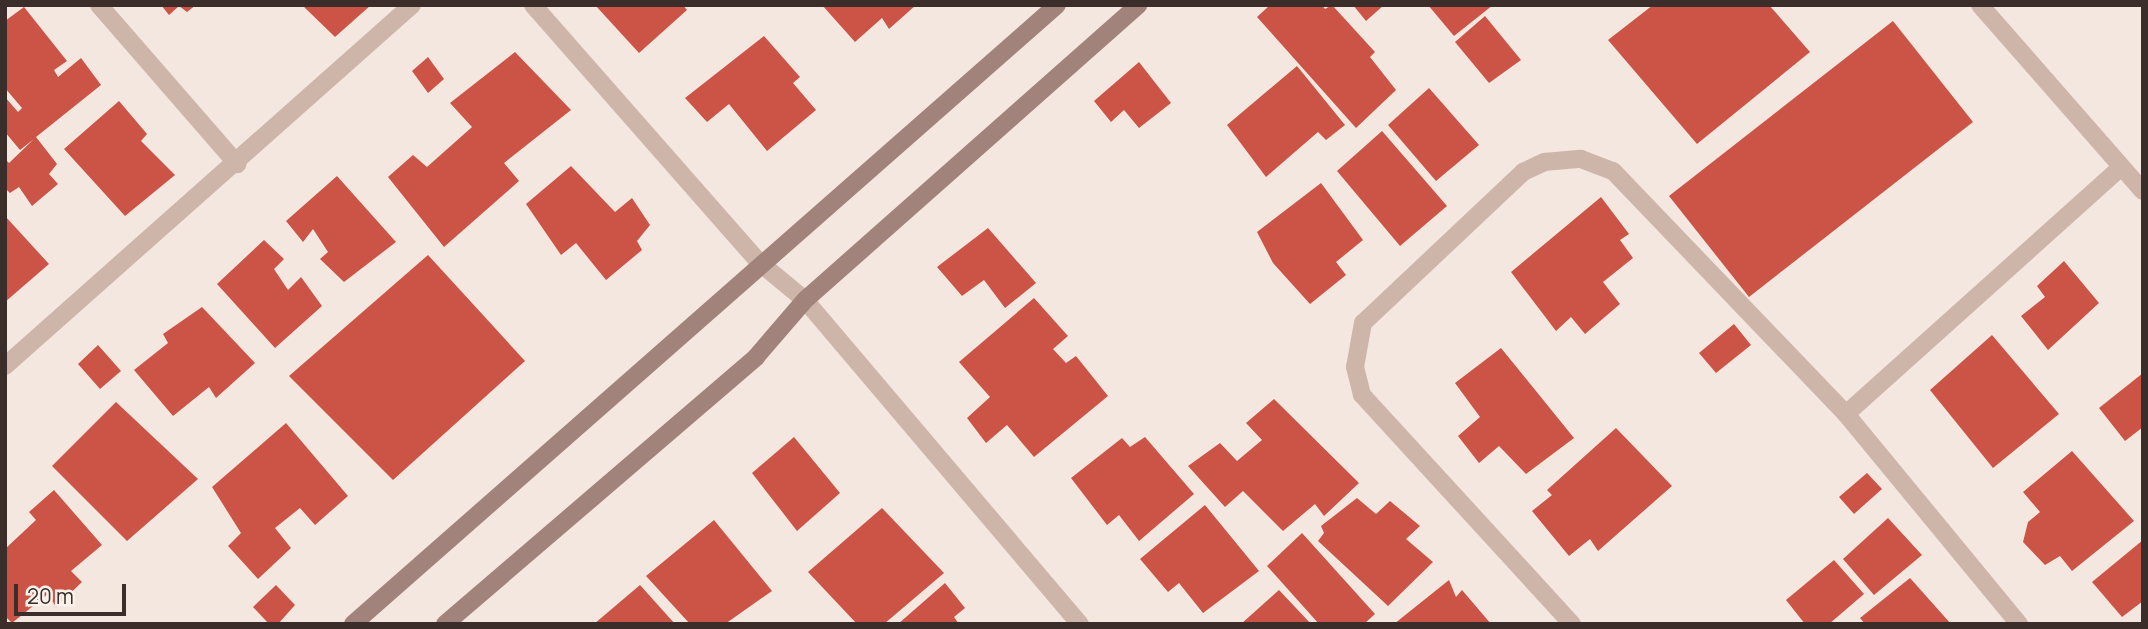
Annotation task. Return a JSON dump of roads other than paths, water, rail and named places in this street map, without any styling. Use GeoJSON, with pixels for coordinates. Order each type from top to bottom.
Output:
{"type":"FeatureCollection","features":[{"type":"Feature","properties":{"kind":"main road"},"geometry":{"type":"LineString","coordinates":[[353,624],[759,262],[922,128],[1057,5]]}},
{"type":"Feature","properties":{"kind":"main road"},"geometry":{"type":"LineString","coordinates":[[446,624],[756,357],[805,300],[1138,5]]}},
{"type":"Feature","properties":{"kind":"street"},"geometry":{"type":"LineString","coordinates":[[99,5],[237,164]]}},
{"type":"Feature","properties":{"kind":"street"},"geometry":{"type":"LineString","coordinates":[[5,366],[237,164],[412,5]]}},
{"type":"Feature","properties":{"kind":"street"},"geometry":{"type":"LineString","coordinates":[[533,5],[759,262],[805,300],[1080,624]]}},
{"type":"Feature","properties":{"kind":"street"},"geometry":{"type":"LineString","coordinates":[[1980,5],[2143,191]]}},
{"type":"Feature","properties":{"kind":"street"},"geometry":{"type":"LineString","coordinates":[[1572,624],[1362,395],[1355,367],[1363,323],[1523,172],[1544,162],[1581,159],[1613,171],[1846,414],[2019,624]]}},
{"type":"Feature","properties":{"kind":"street"},"geometry":{"type":"LineString","coordinates":[[1846,414],[2121,167]]}}]}
